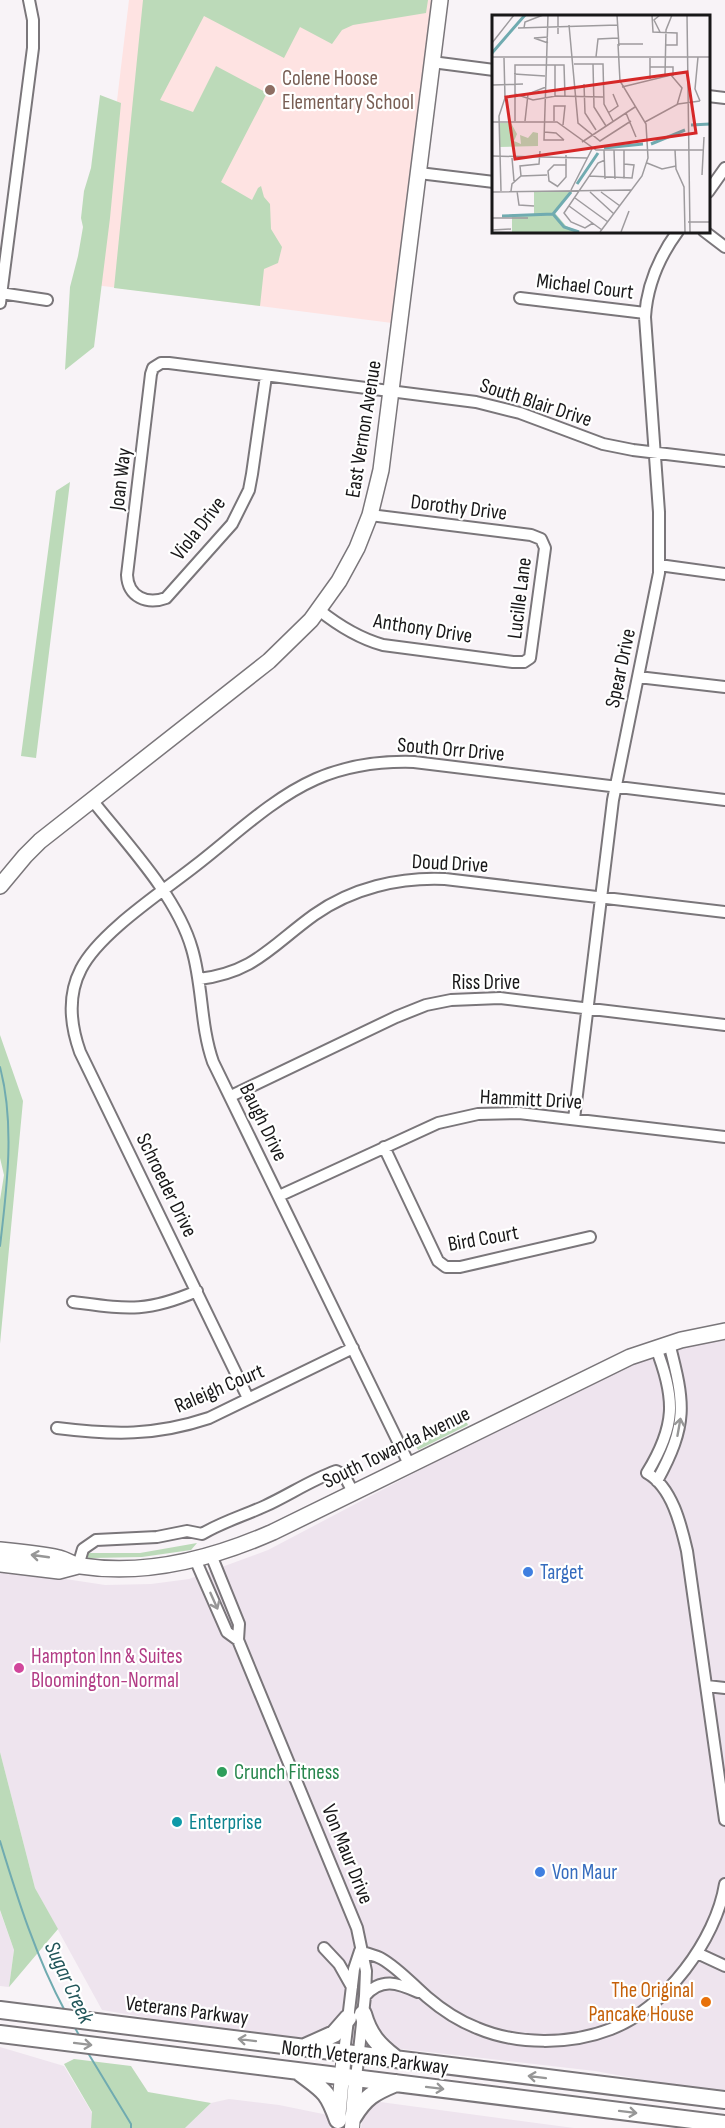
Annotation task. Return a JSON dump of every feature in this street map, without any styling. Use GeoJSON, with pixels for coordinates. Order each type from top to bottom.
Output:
{"type":"FeatureCollection","features":[{"type":"Feature","properties":{"kind":"highway","name":"Veterans Parkway"},"geometry":{"type":"LineString","coordinates":[[0,2010],[725,2100]]}},
{"type":"Feature","properties":{"kind":"highway"},"geometry":{"type":"LineString","coordinates":[[304,2048],[334,2034],[356,2016],[374,2041],[396,2059]]}},
{"type":"Feature","properties":{"kind":"highway","name":"North Veterans Parkway"},"geometry":{"type":"LineString","coordinates":[[0,2034],[725,2124]]}},
{"type":"Feature","properties":{"kind":"highway"},"geometry":{"type":"LineString","coordinates":[[299,2071],[323,2089],[345,2123],[362,2101],[371,2094],[396,2083]]}},
{"type":"Feature","properties":{"kind":"main road","name":"East Vernon Avenue"},"geometry":{"type":"LineString","coordinates":[[0,886],[25,856],[287,645],[319,610],[352,559],[370,514],[381,470],[440,0]]}},
{"type":"Feature","properties":{"kind":"main road","name":"South Towanda Avenue"},"geometry":{"type":"LineString","coordinates":[[0,1564],[59,1571],[78,1566],[137,1567],[204,1556],[264,1536],[608,1367],[663,1345],[725,1331]]}},
{"type":"Feature","properties":{"kind":"main road","name":"South Towanda Avenue"},"geometry":{"type":"LineString","coordinates":[[0,1550],[62,1559],[78,1566]]}},
{"type":"Feature","properties":{"kind":"street"},"geometry":{"type":"LineString","coordinates":[[29,0],[33,20],[33,48],[0,296],[47,300]]}},
{"type":"Feature","properties":{"kind":"street"},"geometry":{"type":"LineString","coordinates":[[432,62],[492,70]]}},
{"type":"Feature","properties":{"kind":"street"},"geometry":{"type":"LineString","coordinates":[[710,96],[725,98]]}},
{"type":"Feature","properties":{"kind":"street"},"geometry":{"type":"LineString","coordinates":[[710,189],[725,168]]}},
{"type":"Feature","properties":{"kind":"street"},"geometry":{"type":"LineString","coordinates":[[419,173],[492,182]]}},
{"type":"Feature","properties":{"kind":"street","name":"Spear Drive"},"geometry":{"type":"LineString","coordinates":[[574,1119],[616,787],[659,565],[659,530],[645,313],[647,296],[659,261],[677,232]]}},
{"type":"Feature","properties":{"kind":"street"},"geometry":{"type":"LineString","coordinates":[[705,232],[725,247]]}},
{"type":"Feature","properties":{"kind":"street","name":"Michael Court"},"geometry":{"type":"LineString","coordinates":[[519,298],[645,313]]}},
{"type":"Feature","properties":{"kind":"street","name":"South Blair Drive"},"geometry":{"type":"LineString","coordinates":[[157,365],[169,363],[476,402],[501,407],[593,441],[725,461]]}},
{"type":"Feature","properties":{"kind":"street","name":"Joan Way"},"geometry":{"type":"LineString","coordinates":[[136,596],[129,586],[127,576],[151,374],[157,365]]}},
{"type":"Feature","properties":{"kind":"street","name":"Viola Drive"},"geometry":{"type":"LineString","coordinates":[[136,596],[149,601],[166,598],[235,519],[249,490],[266,376]]}},
{"type":"Feature","properties":{"kind":"street","name":"Dorothy Drive"},"geometry":{"type":"LineString","coordinates":[[370,514],[531,535],[543,540]]}},
{"type":"Feature","properties":{"kind":"street","name":"Lucille Lane"},"geometry":{"type":"LineString","coordinates":[[528,660],[532,650],[543,540]]}},
{"type":"Feature","properties":{"kind":"street"},"geometry":{"type":"LineString","coordinates":[[659,565],[725,574]]}},
{"type":"Feature","properties":{"kind":"street","name":"Anthony Drive"},"geometry":{"type":"LineString","coordinates":[[319,610],[348,631],[365,640],[383,645],[513,662],[528,660]]}},
{"type":"Feature","properties":{"kind":"street"},"geometry":{"type":"LineString","coordinates":[[638,676],[725,687]]}},
{"type":"Feature","properties":{"kind":"street","name":"South Orr Drive"},"geometry":{"type":"LineString","coordinates":[[75,984],[87,958],[103,939],[162,891],[287,795],[315,779],[352,767],[393,761],[414,762],[725,800]]}},
{"type":"Feature","properties":{"kind":"street","name":"Baugh Drive"},"geometry":{"type":"LineString","coordinates":[[92,800],[162,891],[179,917],[188,936],[196,963],[209,1050],[219,1074],[409,1464]]}},
{"type":"Feature","properties":{"kind":"street","name":"Doud Drive"},"geometry":{"type":"LineString","coordinates":[[199,979],[224,975],[252,964],[323,909],[365,889],[387,883],[445,879],[725,912]]}},
{"type":"Feature","properties":{"kind":"street","name":"Schroeder Drive"},"geometry":{"type":"LineString","coordinates":[[75,984],[71,1013],[80,1052],[248,1398]]}},
{"type":"Feature","properties":{"kind":"street","name":"Riss Drive"},"geometry":{"type":"LineString","coordinates":[[231,1096],[396,1017],[432,1004],[463,998],[488,997],[725,1024]]}},
{"type":"Feature","properties":{"kind":"street","name":"Hammitt Drive"},"geometry":{"type":"LineString","coordinates":[[279,1196],[438,1122],[478,1114],[505,1112],[725,1137]]}},
{"type":"Feature","properties":{"kind":"street","name":"Bird Court"},"geometry":{"type":"LineString","coordinates":[[384,1147],[438,1261],[444,1266],[460,1267],[590,1237]]}},
{"type":"Feature","properties":{"kind":"street"},"geometry":{"type":"LineString","coordinates":[[74,1302],[119,1308],[140,1308],[171,1302],[197,1291]]}},
{"type":"Feature","properties":{"kind":"street"},"geometry":{"type":"LineString","coordinates":[[663,1345],[669,1386],[670,1415],[660,1451],[647,1473],[657,1481],[675,1510],[687,1551],[725,1820]]}},
{"type":"Feature","properties":{"kind":"street"},"geometry":{"type":"LineString","coordinates":[[657,1481],[676,1441],[681,1417],[680,1388],[663,1345]]}},
{"type":"Feature","properties":{"kind":"street","name":"Raleigh Court"},"geometry":{"type":"LineString","coordinates":[[57,1428],[104,1433],[152,1432],[209,1418],[353,1348]]}},
{"type":"Feature","properties":{"kind":"street"},"geometry":{"type":"LineString","coordinates":[[78,1566],[83,1549],[96,1540],[154,1537],[190,1531],[201,1534],[216,1525],[265,1506],[336,1471],[344,1475],[353,1492]]}},
{"type":"Feature","properties":{"kind":"street"},"geometry":{"type":"LineString","coordinates":[[201,1534],[204,1556]]}},
{"type":"Feature","properties":{"kind":"street","name":"Von Maur Drive"},"geometry":{"type":"LineString","coordinates":[[204,1556],[227,1632],[238,1640]]}},
{"type":"Feature","properties":{"kind":"street","name":"Von Maur Drive"},"geometry":{"type":"LineString","coordinates":[[204,1556],[239,1624],[238,1640],[357,1928],[366,1971],[365,1996],[356,2016]]}},
{"type":"Feature","properties":{"kind":"street"},"geometry":{"type":"LineString","coordinates":[[706,1686],[725,1688]]}},
{"type":"Feature","properties":{"kind":"street"},"geometry":{"type":"LineString","coordinates":[[360,1951],[380,1958],[406,1975],[427,1996],[475,2028],[494,2035],[537,2040],[574,2038],[610,2030],[636,2015],[672,1983],[697,1953],[716,1916],[725,1884]]}},
{"type":"Feature","properties":{"kind":"street"},"geometry":{"type":"LineString","coordinates":[[324,1948],[339,1964],[352,1987]]}},
{"type":"Feature","properties":{"kind":"street","name":"Von Maur Drive"},"geometry":{"type":"LineString","coordinates":[[351,2054],[356,2016],[352,1987],[354,1969],[360,1951]]}},
{"type":"Feature","properties":{"kind":"street"},"geometry":{"type":"LineString","coordinates":[[697,1953],[725,1966]]}},
{"type":"Feature","properties":{"kind":"street"},"geometry":{"type":"LineString","coordinates":[[365,1996],[375,1986],[389,1982],[401,1984],[427,1996]]}},
{"type":"Feature","properties":{"kind":"street"},"geometry":{"type":"LineString","coordinates":[[345,2123],[351,2054]]}},
{"type":"Feature","properties":{"kind":"shaded area","name":"Colene Hoose Elementary School"},"geometry":{"type":"Polygon","coordinates":[[[129,0],[432,0],[392,323],[95,285],[129,0]]]}},
{"type":"Feature","properties":{"kind":"shaded area"},"geometry":{"type":"Polygon","coordinates":[[[725,1340],[725,2092],[595,2071],[191,2025],[102,2010],[35,1888],[0,1752],[0,1569],[105,1585],[151,1584],[189,1579],[268,1550],[479,1439],[626,1367],[689,1346],[725,1340]]]}},
{"type":"Feature","properties":{"kind":"shaded area"},"geometry":{"type":"Polygon","coordinates":[[[0,1911],[14,1950],[9,1987],[0,1986],[0,1911]]]}},
{"type":"Feature","properties":{"kind":"shaded area"},"geometry":{"type":"Polygon","coordinates":[[[0,2047],[64,2066],[99,2128],[0,2128],[0,2047]]]}},
{"type":"Feature","properties":{"kind":"shaded area"},"geometry":{"type":"Polygon","coordinates":[[[229,2099],[279,2105],[328,2115],[330,2128],[185,2128],[211,2103],[229,2099]]]}},
{"type":"Feature","properties":{"kind":"shaded area"},"geometry":{"type":"Polygon","coordinates":[[[373,2101],[574,2128],[361,2128],[363,2116],[373,2101]]]}},
{"type":"Feature","properties":{"kind":"green space"},"geometry":{"type":"Polygon","coordinates":[[[143,0],[428,0],[426,13],[353,25],[342,30],[332,44],[300,27],[284,58],[204,16],[160,100],[193,112],[216,66],[267,93],[221,182],[252,200],[261,186],[264,197],[270,204],[271,229],[282,247],[278,263],[264,269],[260,306],[114,288],[143,0]]]}},
{"type":"Feature","properties":{"kind":"green space"},"geometry":{"type":"Polygon","coordinates":[[[100,95],[121,103],[94,347],[65,370],[70,287],[83,227],[81,218],[84,191],[91,168],[100,95]]]}},
{"type":"Feature","properties":{"kind":"green space"},"geometry":{"type":"Polygon","coordinates":[[[70,482],[36,758],[21,756],[56,491],[70,482]]]}},
{"type":"Feature","properties":{"kind":"green space"},"geometry":{"type":"Polygon","coordinates":[[[0,1035],[23,1101],[0,1344],[0,1200],[4,1175],[0,1158],[0,1035]]]}},
{"type":"Feature","properties":{"kind":"green space"},"geometry":{"type":"Polygon","coordinates":[[[466,1421],[468,1425],[418,1450],[416,1446],[466,1421]]]}},
{"type":"Feature","properties":{"kind":"green space"},"geometry":{"type":"Polygon","coordinates":[[[197,1543],[191,1550],[142,1557],[88,1558],[87,1553],[140,1553],[197,1543]]]}},
{"type":"Feature","properties":{"kind":"green space"},"geometry":{"type":"Polygon","coordinates":[[[0,1752],[35,1888],[58,1929],[9,1987],[14,1950],[0,1910],[0,1752]]]}},
{"type":"Feature","properties":{"kind":"green space"},"geometry":{"type":"Polygon","coordinates":[[[74,2059],[131,2066],[148,2092],[211,2103],[185,2128],[91,2128],[92,2112],[64,2064],[74,2059]]]}},
{"type":"Feature","properties":{"kind":"waterway","name":"Sugar Creek"},"geometry":{"type":"LineString","coordinates":[[0,1067],[5,1089],[8,1133],[7,1179],[0,1246]]}},
{"type":"Feature","properties":{"kind":"waterway","name":"Sugar Creek"},"geometry":{"type":"LineString","coordinates":[[0,1841],[36,1949],[65,2011]]}},
{"type":"Feature","properties":{"kind":"waterway","name":"Sugar Creek"},"geometry":{"type":"LineString","coordinates":[[74,2026],[80,2037]]}},
{"type":"Feature","properties":{"kind":"waterway","name":"Sugar Creek"},"geometry":{"type":"LineString","coordinates":[[88,2053],[131,2124],[131,2128]]}},
{"type":"Feature","properties":{"kind":"place","name":"Colene Hoose Elementary School"},"geometry":{"type":"Point","coordinates":[270,90]}},
{"type":"Feature","properties":{"kind":"place","name":"Target"},"geometry":{"type":"Point","coordinates":[528,1572]}},
{"type":"Feature","properties":{"kind":"place","name":"Hampton Inn & Suites Bloomington-Normal"},"geometry":{"type":"Point","coordinates":[19,1668]}},
{"type":"Feature","properties":{"kind":"place","name":"Crunch Fitness"},"geometry":{"type":"Point","coordinates":[222,1772]}},
{"type":"Feature","properties":{"kind":"place","name":"Enterprise"},"geometry":{"type":"Point","coordinates":[177,1822]}},
{"type":"Feature","properties":{"kind":"place","name":"Von Maur"},"geometry":{"type":"Point","coordinates":[540,1872]}},
{"type":"Feature","properties":{"kind":"place","name":"The Original Pancake House"},"geometry":{"type":"Point","coordinates":[706,2002]}}]}
